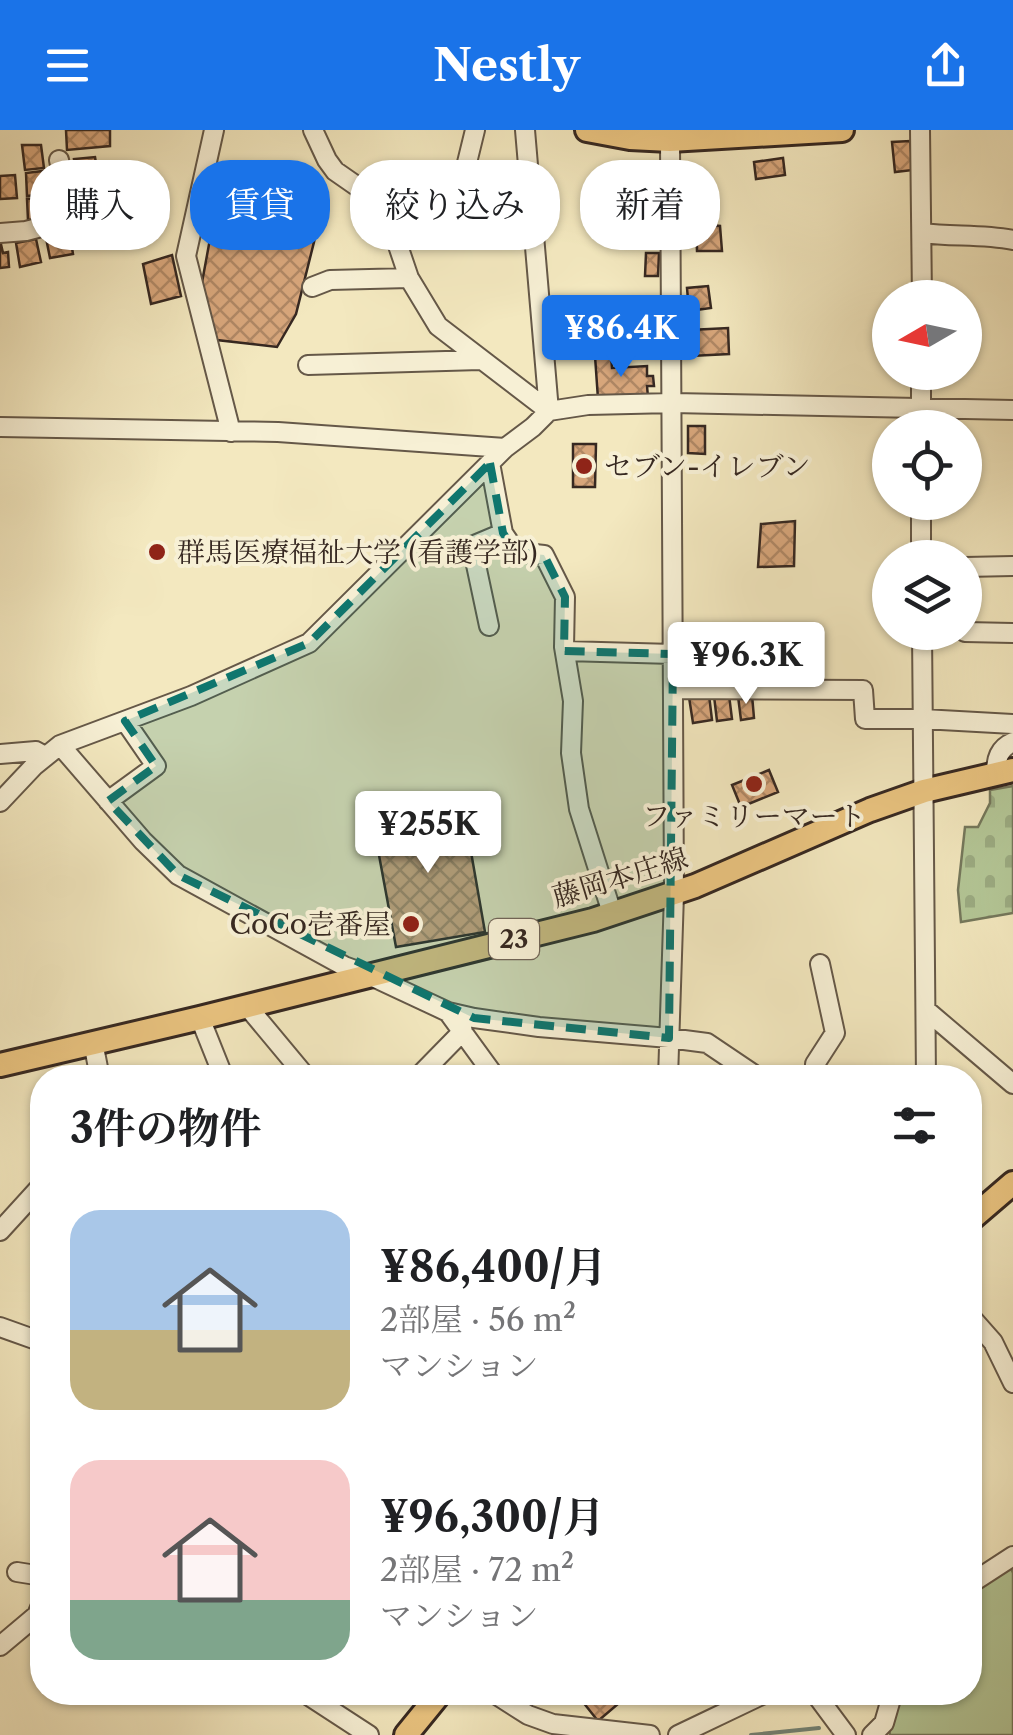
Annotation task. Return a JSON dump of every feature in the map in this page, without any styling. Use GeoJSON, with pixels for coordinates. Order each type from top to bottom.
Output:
{"type":"FeatureCollection","features":[{"type":"Feature","properties":{"kind":"main road"},"geometry":{"type":"LineString","coordinates":[[587,130],[630,138],[842,130]]}},
{"type":"Feature","properties":{"kind":"main road","name":"藤岡本庄線"},"geometry":{"type":"LineString","coordinates":[[0,1064],[593,920],[674,894],[870,810],[924,791],[1005,772]]}},
{"type":"Feature","properties":{"kind":"main road"},"geometry":{"type":"LineString","coordinates":[[982,1210],[1013,1183]]}},
{"type":"Feature","properties":{"kind":"main road"},"geometry":{"type":"LineString","coordinates":[[406,1735],[430,1705]]}},
{"type":"Feature","properties":{"kind":"street"},"geometry":{"type":"LineString","coordinates":[[214,130],[186,256],[231,432]]}},
{"type":"Feature","properties":{"kind":"street"},"geometry":{"type":"LineString","coordinates":[[313,130],[326,160],[335,170],[381,203],[409,278],[438,326],[549,411]]}},
{"type":"Feature","properties":{"kind":"street"},"geometry":{"type":"LineString","coordinates":[[467,160],[474,130]]}},
{"type":"Feature","properties":{"kind":"street"},"geometry":{"type":"LineString","coordinates":[[525,130],[527,160]]}},
{"type":"Feature","properties":{"kind":"street"},"geometry":{"type":"LineString","coordinates":[[920,130],[922,280]]}},
{"type":"Feature","properties":{"kind":"street"},"geometry":{"type":"LineString","coordinates":[[668,1065],[674,894],[670,135]]}},
{"type":"Feature","properties":{"kind":"street"},"geometry":{"type":"LineString","coordinates":[[0,233],[30,230]]}},
{"type":"Feature","properties":{"kind":"street"},"geometry":{"type":"LineString","coordinates":[[922,233],[1013,240]]}},
{"type":"Feature","properties":{"kind":"street"},"geometry":{"type":"LineString","coordinates":[[536,250],[549,411]]}},
{"type":"Feature","properties":{"kind":"street"},"geometry":{"type":"LineString","coordinates":[[312,286],[330,280],[409,278]]}},
{"type":"Feature","properties":{"kind":"street"},"geometry":{"type":"LineString","coordinates":[[308,365],[480,360]]}},
{"type":"Feature","properties":{"kind":"street"},"geometry":{"type":"LineString","coordinates":[[922,390],[922,410]]}},
{"type":"Feature","properties":{"kind":"street"},"geometry":{"type":"LineString","coordinates":[[0,754],[53,750],[206,690],[309,642],[505,448],[549,411],[588,405],[673,402],[1013,410]]}},
{"type":"Feature","properties":{"kind":"street"},"geometry":{"type":"LineString","coordinates":[[0,426],[278,432],[505,448]]}},
{"type":"Feature","properties":{"kind":"street"},"geometry":{"type":"LineString","coordinates":[[490,463],[503,533],[516,552],[544,555],[565,596],[564,651],[572,701],[571,754],[578,808],[612,913]]}},
{"type":"Feature","properties":{"kind":"street"},"geometry":{"type":"LineString","coordinates":[[489,626],[472,546],[503,533]]}},
{"type":"Feature","properties":{"kind":"street"},"geometry":{"type":"LineString","coordinates":[[982,567],[1013,566]]}},
{"type":"Feature","properties":{"kind":"street"},"geometry":{"type":"LineString","coordinates":[[982,632],[1013,632]]}},
{"type":"Feature","properties":{"kind":"street"},"geometry":{"type":"LineString","coordinates":[[922,650],[926,1065]]}},
{"type":"Feature","properties":{"kind":"street"},"geometry":{"type":"LineString","coordinates":[[564,651],[673,654]]}},
{"type":"Feature","properties":{"kind":"street"},"geometry":{"type":"LineString","coordinates":[[673,688],[863,690],[866,719],[1013,724]]}},
{"type":"Feature","properties":{"kind":"street"},"geometry":{"type":"LineString","coordinates":[[108,800],[156,766],[125,721]]}},
{"type":"Feature","properties":{"kind":"street"},"geometry":{"type":"LineString","coordinates":[[1005,772],[996,758],[1005,745],[1013,742]]}},
{"type":"Feature","properties":{"kind":"street"},"geometry":{"type":"LineString","coordinates":[[53,750],[108,800],[178,876],[344,966],[448,1012],[539,1027],[707,1043],[740,1065]]}},
{"type":"Feature","properties":{"kind":"street"},"geometry":{"type":"LineString","coordinates":[[0,802],[53,750]]}},
{"type":"Feature","properties":{"kind":"street"},"geometry":{"type":"LineString","coordinates":[[815,1065],[836,1033],[820,964]]}},
{"type":"Feature","properties":{"kind":"street"},"geometry":{"type":"LineString","coordinates":[[247,1006],[296,1065]]}},
{"type":"Feature","properties":{"kind":"street"},"geometry":{"type":"LineString","coordinates":[[926,1010],[1013,1084]]}},
{"type":"Feature","properties":{"kind":"street"},"geometry":{"type":"LineString","coordinates":[[448,1012],[487,1065]]}},
{"type":"Feature","properties":{"kind":"street"},"geometry":{"type":"LineString","coordinates":[[200,1018],[219,1065]]}},
{"type":"Feature","properties":{"kind":"street"},"geometry":{"type":"LineString","coordinates":[[430,1065],[463,1032]]}},
{"type":"Feature","properties":{"kind":"street"},"geometry":{"type":"LineString","coordinates":[[92,1042],[97,1065]]}},
{"type":"Feature","properties":{"kind":"street"},"geometry":{"type":"LineString","coordinates":[[0,1230],[30,1199]]}},
{"type":"Feature","properties":{"kind":"street"},"geometry":{"type":"LineString","coordinates":[[0,1326],[30,1337]]}},
{"type":"Feature","properties":{"kind":"street"},"geometry":{"type":"LineString","coordinates":[[982,1329],[994,1342],[1013,1383]]}},
{"type":"Feature","properties":{"kind":"street"},"geometry":{"type":"LineString","coordinates":[[982,1576],[1013,1556]]}},
{"type":"Feature","properties":{"kind":"street"},"geometry":{"type":"LineString","coordinates":[[16,1572],[30,1574]]}},
{"type":"Feature","properties":{"kind":"street"},"geometry":{"type":"LineString","coordinates":[[0,1646],[30,1620]]}},
{"type":"Feature","properties":{"kind":"street"},"geometry":{"type":"LineString","coordinates":[[323,1705],[370,1735]]}},
{"type":"Feature","properties":{"kind":"street"},"geometry":{"type":"LineString","coordinates":[[512,1705],[553,1724],[650,1735]]}},
{"type":"Feature","properties":{"kind":"street"},"geometry":{"type":"LineString","coordinates":[[678,1735],[741,1705]]}},
{"type":"Feature","properties":{"kind":"street"},"geometry":{"type":"LineString","coordinates":[[824,1705],[846,1735]]}},
{"type":"Feature","properties":{"kind":"street"},"geometry":{"type":"LineString","coordinates":[[872,1735],[884,1723],[889,1705]]}},
{"type":"Feature","properties":{"kind":"highlighted area"},"geometry":{"type":"Polygon","coordinates":[[[490,463],[503,533],[516,552],[544,555],[565,597],[564,651],[673,654],[669,1038],[474,1018],[178,875],[108,801],[156,766],[125,721],[309,643],[490,463]]]}},
{"type":"Feature","properties":{"kind":"green space"},"geometry":{"type":"Polygon","coordinates":[[[1013,786],[1013,913],[961,922],[958,890],[965,827],[978,827],[990,803],[990,790],[1013,786]]]}},
{"type":"Feature","properties":{"kind":"green space"},"geometry":{"type":"Polygon","coordinates":[[[1010,1566],[1013,1735],[890,1735],[888,1723],[894,1705],[982,1705],[982,1583],[1010,1566]]]}},
{"type":"Feature","properties":{"kind":"building"},"geometry":{"type":"Polygon","coordinates":[[[66,130],[110,130],[110,146],[67,150],[66,130]]]}},
{"type":"Feature","properties":{"kind":"building"},"geometry":{"type":"Polygon","coordinates":[[[910,141],[913,170],[895,172],[892,142],[910,141]]]}},
{"type":"Feature","properties":{"kind":"building"},"geometry":{"type":"Polygon","coordinates":[[[22,145],[41,145],[43,160],[30,160],[30,169],[25,170],[22,145]]]}},
{"type":"Feature","properties":{"kind":"building"},"geometry":{"type":"Polygon","coordinates":[[[783,158],[785,175],[756,179],[754,162],[783,158]]]}},
{"type":"Feature","properties":{"kind":"building"},"geometry":{"type":"Polygon","coordinates":[[[26,173],[30,173],[27,196],[26,173]]]}},
{"type":"Feature","properties":{"kind":"building"},"geometry":{"type":"Polygon","coordinates":[[[15,175],[17,198],[0,199],[0,176],[15,175]]]}},
{"type":"Feature","properties":{"kind":"building"},"geometry":{"type":"Polygon","coordinates":[[[0,240],[3,253],[8,252],[9,267],[0,268],[0,240]]]}},
{"type":"Feature","properties":{"kind":"building"},"geometry":{"type":"Polygon","coordinates":[[[30,240],[30,250],[38,250],[41,262],[20,267],[16,243],[30,240]]]}},
{"type":"Feature","properties":{"kind":"building"},"geometry":{"type":"Polygon","coordinates":[[[48,250],[72,250],[73,254],[50,258],[48,250]]]}},
{"type":"Feature","properties":{"kind":"building"},"geometry":{"type":"Polygon","coordinates":[[[208,250],[312,250],[296,314],[277,347],[217,340],[201,288],[208,250]]]}},
{"type":"Feature","properties":{"kind":"building"},"geometry":{"type":"Polygon","coordinates":[[[646,253],[659,253],[658,276],[645,276],[646,253]]]}},
{"type":"Feature","properties":{"kind":"building"},"geometry":{"type":"Polygon","coordinates":[[[172,255],[181,296],[151,304],[143,264],[172,255]]]}},
{"type":"Feature","properties":{"kind":"building"},"geometry":{"type":"Polygon","coordinates":[[[708,286],[711,308],[689,311],[687,288],[708,286]]]}},
{"type":"Feature","properties":{"kind":"building"},"geometry":{"type":"Polygon","coordinates":[[[728,328],[729,354],[691,356],[690,330],[728,328]]]}},
{"type":"Feature","properties":{"kind":"building"},"geometry":{"type":"Polygon","coordinates":[[[611,355],[612,368],[647,366],[647,376],[653,376],[654,386],[647,386],[648,397],[598,399],[595,356],[611,355]]]}},
{"type":"Feature","properties":{"kind":"building"},"geometry":{"type":"Polygon","coordinates":[[[688,426],[705,426],[705,454],[688,453],[688,426]]]}},
{"type":"Feature","properties":{"kind":"building","name":"セブン-イレブン"},"geometry":{"type":"Polygon","coordinates":[[[573,444],[596,444],[595,487],[573,487],[573,444]]]}},
{"type":"Feature","properties":{"kind":"building"},"geometry":{"type":"Polygon","coordinates":[[[795,521],[794,566],[758,567],[761,524],[795,521]]]}},
{"type":"Feature","properties":{"kind":"building"},"geometry":{"type":"Polygon","coordinates":[[[709,695],[712,720],[693,723],[689,697],[709,695]]]}},
{"type":"Feature","properties":{"kind":"building"},"geometry":{"type":"Polygon","coordinates":[[[729,695],[732,719],[717,721],[714,696],[729,695]]]}},
{"type":"Feature","properties":{"kind":"building"},"geometry":{"type":"Polygon","coordinates":[[[752,695],[754,718],[741,720],[738,696],[752,695]]]}},
{"type":"Feature","properties":{"kind":"building"},"geometry":{"type":"Polygon","coordinates":[[[769,770],[778,792],[741,807],[732,785],[769,770]]]}},
{"type":"Feature","properties":{"kind":"building"},"geometry":{"type":"Polygon","coordinates":[[[463,806],[485,932],[396,947],[376,839],[367,841],[363,823],[463,806]]]}},
{"type":"Feature","properties":{"kind":"building"},"geometry":{"type":"Polygon","coordinates":[[[585,1705],[617,1705],[598,1721],[585,1705]]]}},
{"type":"Feature","properties":{"kind":"waterway"},"geometry":{"type":"LineString","coordinates":[[751,1735],[819,1728]]}},
{"type":"Feature","properties":{"kind":"place","name":"セブン-イレブン"},"geometry":{"type":"Point","coordinates":[584,466]}},
{"type":"Feature","properties":{"kind":"place","name":"群馬医療福祉大学 (看護学部)"},"geometry":{"type":"Point","coordinates":[157,552]}},
{"type":"Feature","properties":{"kind":"place","name":"ファミリーマート"},"geometry":{"type":"Point","coordinates":[754,784]}},
{"type":"Feature","properties":{"kind":"place","name":"CoCo壱番屋"},"geometry":{"type":"Point","coordinates":[411,924]}}]}
